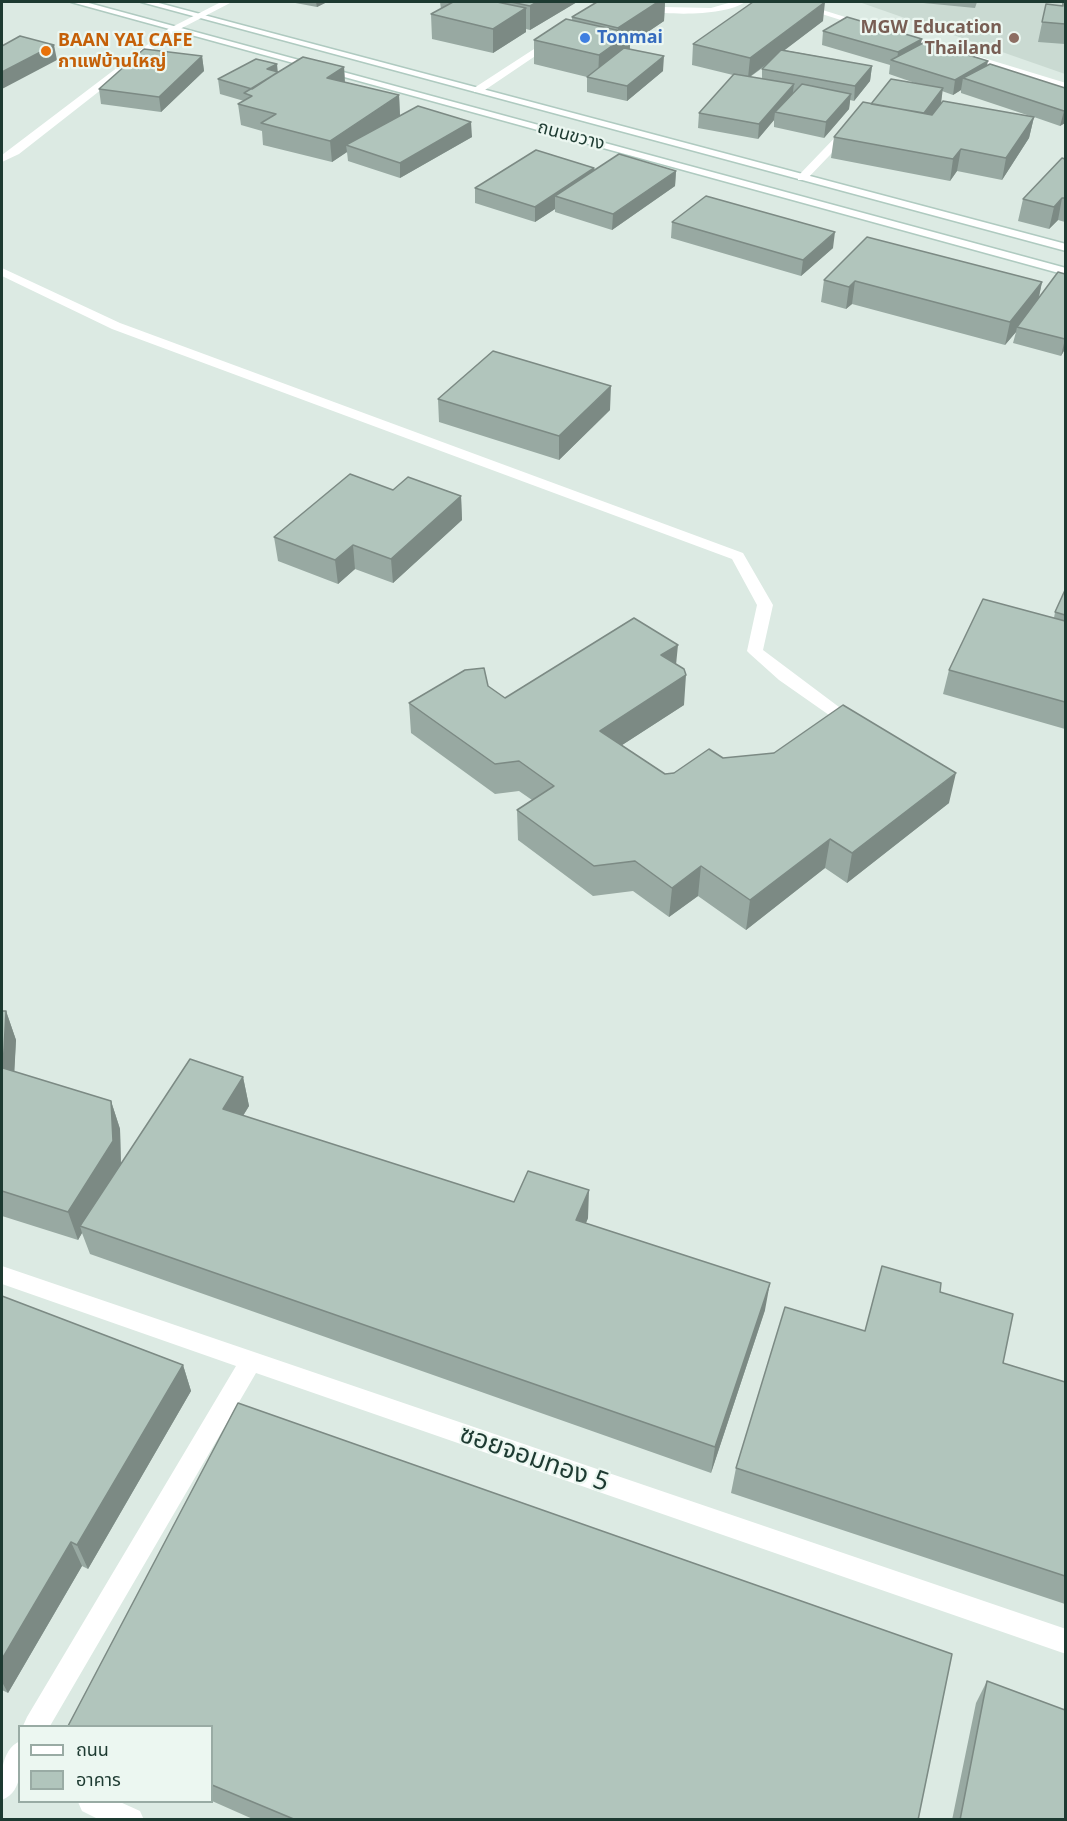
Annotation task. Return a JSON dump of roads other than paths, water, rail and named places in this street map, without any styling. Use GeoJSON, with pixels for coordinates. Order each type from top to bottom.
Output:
{"type":"FeatureCollection","features":[{"type":"Feature","properties":{"kind":"main road","name":"ถนนขวาง"},"geometry":{"type":"LineString","coordinates":[[76,2],[1065,272]]}},
{"type":"Feature","properties":{"kind":"main road","name":"ถนนขวาง"},"geometry":{"type":"LineString","coordinates":[[146,2],[1065,248]]}},
{"type":"Feature","properties":{"kind":"main road"},"geometry":{"type":"LineString","coordinates":[[2,159],[15,152],[175,28],[227,2]]}},
{"type":"Feature","properties":{"kind":"main road"},"geometry":{"type":"LineString","coordinates":[[625,2],[663,10],[712,11],[740,2]]}},
{"type":"Feature","properties":{"kind":"main road"},"geometry":{"type":"LineString","coordinates":[[789,2],[878,28]]}},
{"type":"Feature","properties":{"kind":"main road"},"geometry":{"type":"LineString","coordinates":[[478,90],[565,32]]}},
{"type":"Feature","properties":{"kind":"main road"},"geometry":{"type":"LineString","coordinates":[[889,32],[1065,86]]}},
{"type":"Feature","properties":{"kind":"main road"},"geometry":{"type":"LineString","coordinates":[[802,178],[859,118]]}},
{"type":"Feature","properties":{"kind":"main road"},"geometry":{"type":"LineString","coordinates":[[2,272],[116,326],[738,556],[765,605],[755,651],[785,676],[868,734]]}},
{"type":"Feature","properties":{"kind":"main road","name":"ซอยจอมทอง 5"},"geometry":{"type":"LineString","coordinates":[[2,1275],[1065,1642]]}},
{"type":"Feature","properties":{"kind":"main road"},"geometry":{"type":"LineString","coordinates":[[37,1725],[251,1361]]}},
{"type":"Feature","properties":{"kind":"main road"},"geometry":{"type":"LineString","coordinates":[[93,1803],[131,1820]]}},
{"type":"Feature","properties":{"kind":"place","name":"Tonmai"},"geometry":{"type":"Point","coordinates":[585,38]}},
{"type":"Feature","properties":{"kind":"place","name":"MGW Education Thailand"},"geometry":{"type":"Point","coordinates":[1014,38]}},
{"type":"Feature","properties":{"kind":"place","name":"BAAN YAI CAFE กาแฟบ้านใหญ่"},"geometry":{"type":"Point","coordinates":[46,51]}}]}
